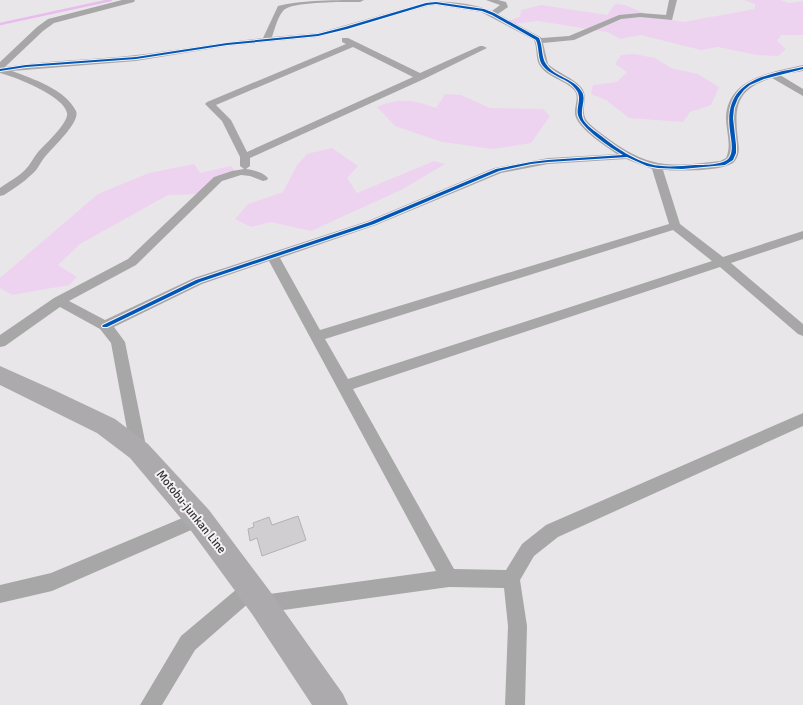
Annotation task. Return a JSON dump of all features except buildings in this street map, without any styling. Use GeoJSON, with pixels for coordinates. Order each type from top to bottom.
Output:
{"type":"FeatureCollection","features":[{"type":"Feature","properties":{"kind":"main road","name":"Motobu-junkan Line"},"geometry":{"type":"LineString","coordinates":[[0,375],[48,396],[106,426],[139,451],[199,519],[256,596],[332,705]]}},
{"type":"Feature","properties":{"kind":"street"},"geometry":{"type":"LineString","coordinates":[[1,69],[40,29],[51,21],[130,0]]}},
{"type":"Feature","properties":{"kind":"street"},"geometry":{"type":"LineString","coordinates":[[267,39],[281,8],[285,5],[299,2],[360,0]]}},
{"type":"Feature","properties":{"kind":"street"},"geometry":{"type":"LineString","coordinates":[[490,0],[501,2],[504,7],[502,10],[494,14]]}},
{"type":"Feature","properties":{"kind":"street"},"geometry":{"type":"LineString","coordinates":[[539,41],[572,38],[619,17],[640,15],[669,18],[673,0]]}},
{"type":"Feature","properties":{"kind":"street"},"geometry":{"type":"LineString","coordinates":[[1,69],[136,58],[197,48],[330,33],[427,4],[463,6],[494,14],[538,39],[543,64],[580,92],[581,100],[578,111],[583,122],[594,132],[628,156],[657,167],[723,164],[729,161],[732,158],[734,148],[730,116],[732,105],[743,89],[753,82],[773,75],[803,68]]}},
{"type":"Feature","properties":{"kind":"street"},"geometry":{"type":"LineString","coordinates":[[330,33],[421,76]]}},
{"type":"Feature","properties":{"kind":"street"},"geometry":{"type":"LineString","coordinates":[[246,170],[245,157],[226,120],[210,104],[353,44]]}},
{"type":"Feature","properties":{"kind":"street"},"geometry":{"type":"LineString","coordinates":[[245,157],[483,48]]}},
{"type":"Feature","properties":{"kind":"street"},"geometry":{"type":"LineString","coordinates":[[0,193],[29,172],[41,155],[64,130],[72,116],[72,112],[45,87],[1,69]]}},
{"type":"Feature","properties":{"kind":"street"},"geometry":{"type":"LineString","coordinates":[[773,75],[803,93]]}},
{"type":"Feature","properties":{"kind":"street"},"geometry":{"type":"LineString","coordinates":[[105,326],[198,281],[372,223],[498,170],[542,161],[628,156]]}},
{"type":"Feature","properties":{"kind":"street"},"geometry":{"type":"LineString","coordinates":[[657,167],[658,175],[675,226],[722,262],[803,331]]}},
{"type":"Feature","properties":{"kind":"street"},"geometry":{"type":"LineString","coordinates":[[0,342],[59,300],[132,262],[218,179],[228,174],[246,170],[263,178]]}},
{"type":"Feature","properties":{"kind":"street"},"geometry":{"type":"LineString","coordinates":[[317,336],[675,226]]}},
{"type":"Feature","properties":{"kind":"street"},"geometry":{"type":"LineString","coordinates":[[344,386],[803,235]]}},
{"type":"Feature","properties":{"kind":"street"},"geometry":{"type":"LineString","coordinates":[[273,257],[449,578]]}},
{"type":"Feature","properties":{"kind":"street"},"geometry":{"type":"LineString","coordinates":[[59,300],[105,326],[118,342],[139,451]]}},
{"type":"Feature","properties":{"kind":"street"},"geometry":{"type":"LineString","coordinates":[[515,705],[518,644],[516,596],[511,579],[528,550],[552,531],[803,419]]}},
{"type":"Feature","properties":{"kind":"street"},"geometry":{"type":"LineString","coordinates":[[0,594],[52,582],[199,519]]}},
{"type":"Feature","properties":{"kind":"street"},"geometry":{"type":"LineString","coordinates":[[150,705],[188,643],[256,596],[449,578],[511,579]]}},
{"type":"Feature","properties":{"kind":"shaded area"},"geometry":{"type":"Polygon","coordinates":[[[744,0],[781,0],[789,3],[803,1],[803,35],[781,35],[777,41],[786,49],[778,56],[757,55],[718,47],[701,50],[641,35],[620,39],[607,32],[538,21],[512,24],[506,21],[520,17],[521,10],[541,5],[607,15],[615,4],[625,5],[651,16],[683,22],[755,9],[755,4],[744,0]]]}},
{"type":"Feature","properties":{"kind":"shaded area"},"geometry":{"type":"Polygon","coordinates":[[[634,54],[655,58],[671,68],[698,74],[719,87],[711,105],[690,112],[683,122],[629,118],[606,100],[591,94],[593,85],[617,82],[627,72],[615,64],[621,55],[634,54]]]}},
{"type":"Feature","properties":{"kind":"shaded area"},"geometry":{"type":"Polygon","coordinates":[[[445,94],[461,95],[490,108],[543,109],[550,116],[531,143],[493,149],[442,142],[395,126],[377,107],[392,102],[406,101],[421,103],[436,108],[445,94]]]}},
{"type":"Feature","properties":{"kind":"shaded area"},"geometry":{"type":"Polygon","coordinates":[[[332,148],[358,166],[347,178],[357,193],[434,161],[445,164],[403,189],[311,231],[271,222],[251,227],[235,219],[248,204],[283,192],[297,165],[307,154],[332,148]]]}},
{"type":"Feature","properties":{"kind":"shaded area"},"geometry":{"type":"Polygon","coordinates":[[[194,164],[200,173],[231,166],[235,171],[199,194],[168,195],[80,244],[58,265],[77,277],[69,285],[12,295],[0,288],[0,278],[98,194],[149,173],[194,164]]]}},
{"type":"Feature","properties":{"kind":"waterway"},"geometry":{"type":"LineString","coordinates":[[0,24],[111,0]]}},
{"type":"Feature","properties":{"kind":"cycle path"},"geometry":{"type":"LineString","coordinates":[[0,70],[26,66],[136,58],[227,44],[318,35],[427,4],[436,3],[483,10],[538,39],[542,60],[545,66],[574,85],[580,92],[581,99],[579,113],[583,122],[608,143],[628,156],[649,165],[674,168],[723,164],[730,160],[734,153],[731,118],[732,108],[736,98],[743,89],[755,81],[771,75],[803,68]]}},
{"type":"Feature","properties":{"kind":"cycle path"},"geometry":{"type":"LineString","coordinates":[[105,326],[198,281],[372,223],[498,170],[548,161],[628,156]]}}]}
